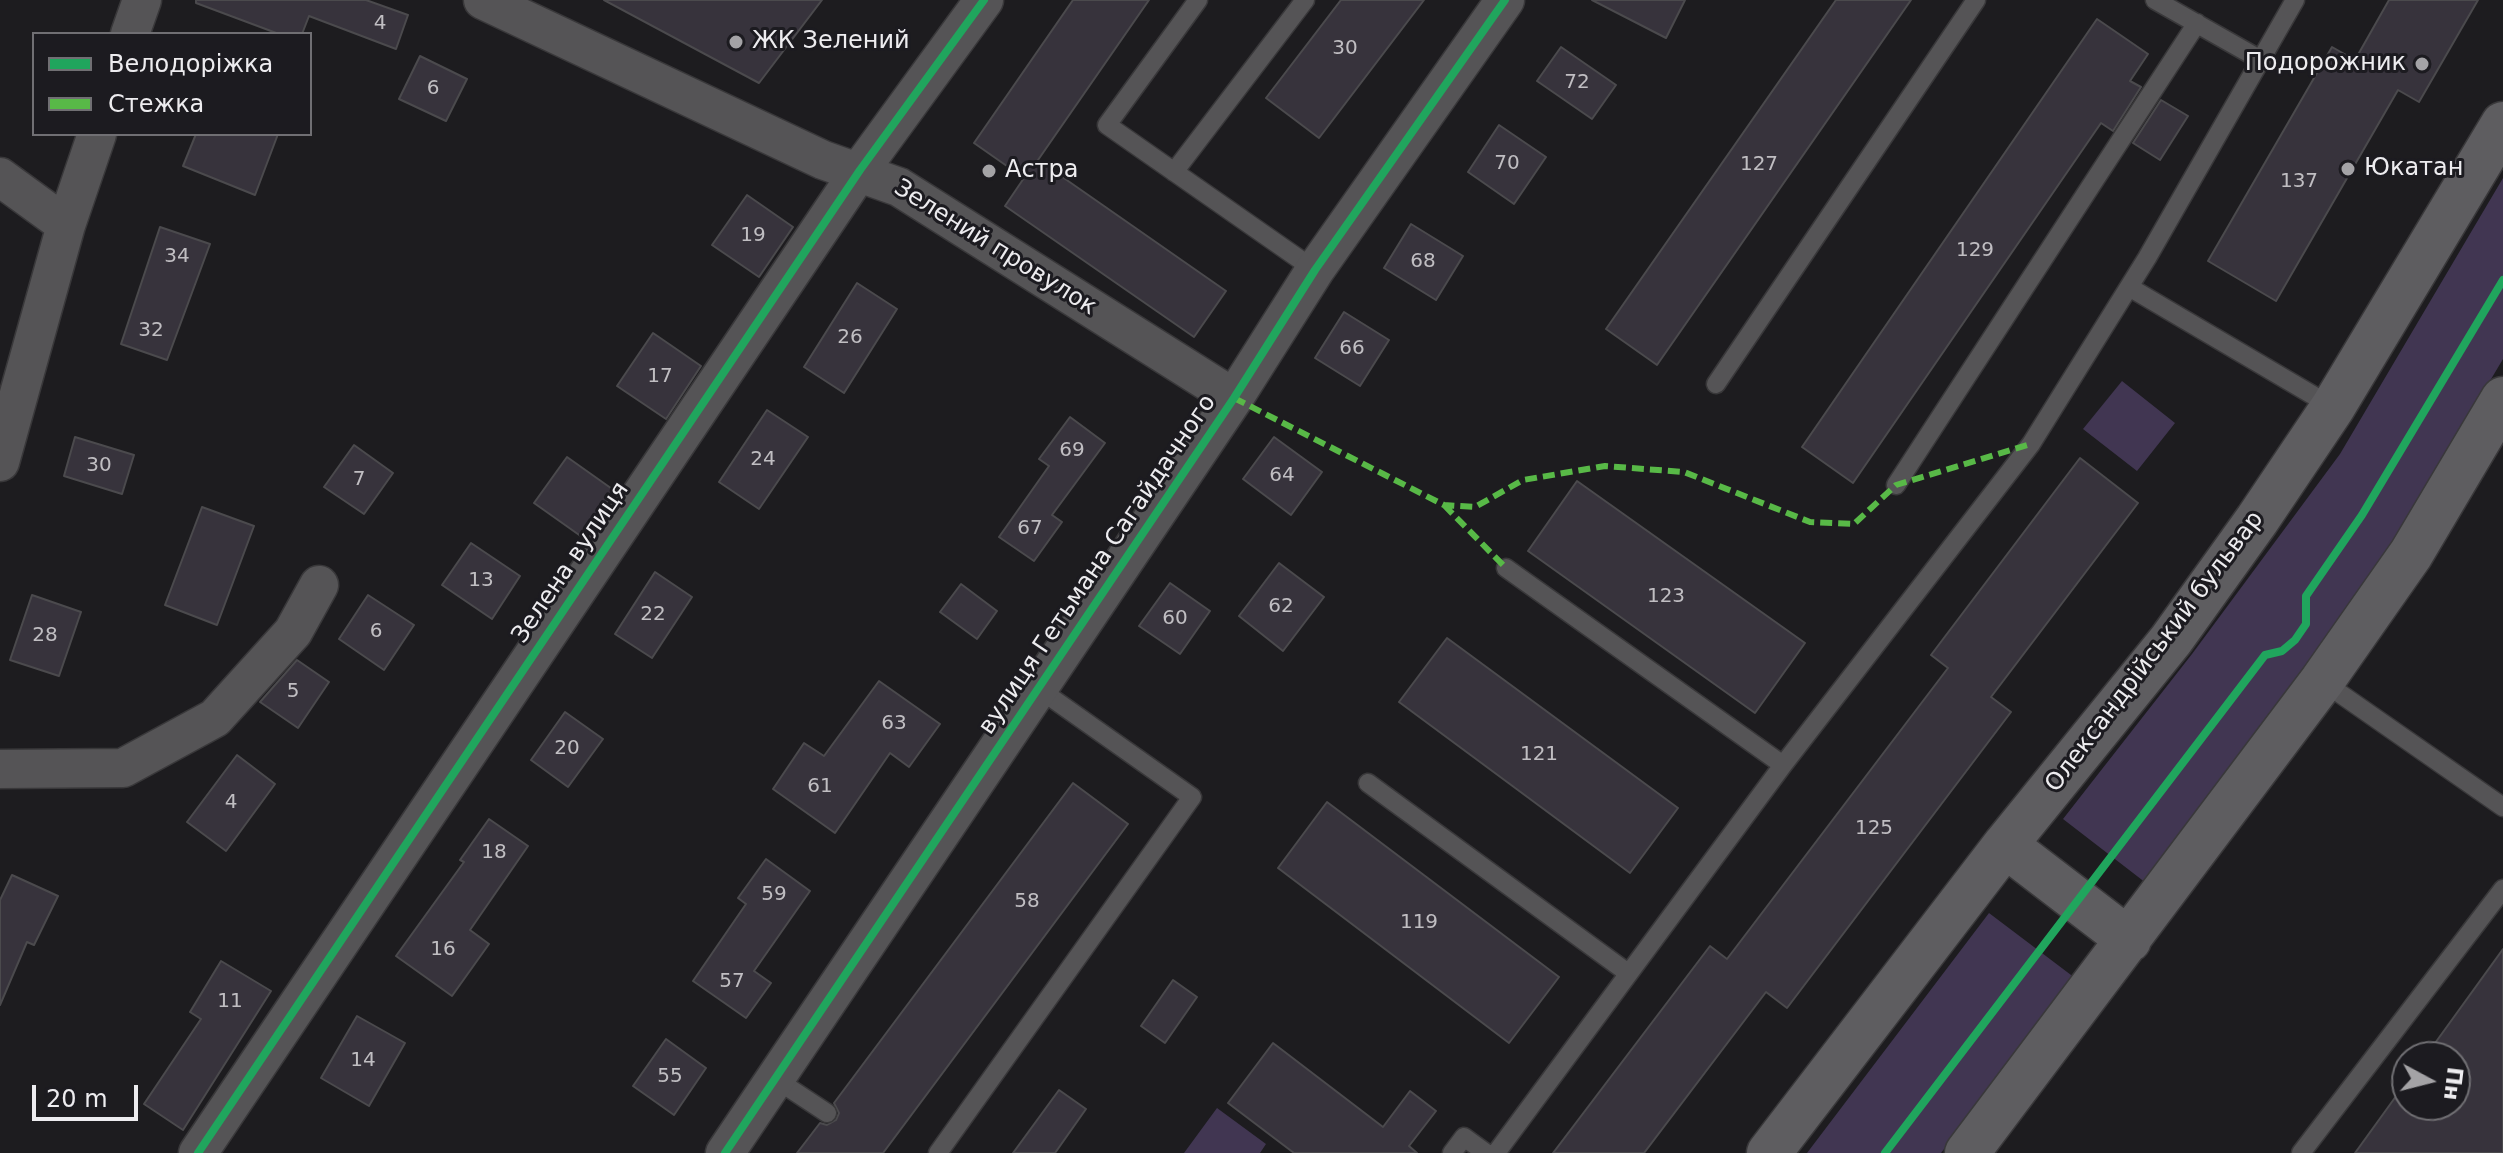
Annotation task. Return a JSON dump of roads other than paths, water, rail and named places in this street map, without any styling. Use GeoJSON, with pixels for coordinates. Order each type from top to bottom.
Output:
{"type":"FeatureCollection","features":[{"type":"Feature","properties":{"kind":"main road","name":"Олександрійський бульвар"},"geometry":{"type":"LineString","coordinates":[[1769,1153],[2005,845],[2171,640],[2333,407],[2503,124]]}},
{"type":"Feature","properties":{"kind":"main road"},"geometry":{"type":"LineString","coordinates":[[1967,1153],[2322,681],[2411,554],[2503,399]]}},
{"type":"Feature","properties":{"kind":"main road"},"geometry":{"type":"LineString","coordinates":[[2005,845],[2129,940]]}},
{"type":"Feature","properties":{"kind":"street"},"geometry":{"type":"LineString","coordinates":[[131,32],[142,0]]}},
{"type":"Feature","properties":{"kind":"street","name":"Зелений провулок"},"geometry":{"type":"LineString","coordinates":[[483,0],[823,160],[860,170],[899,187],[1234,398]]}},
{"type":"Feature","properties":{"kind":"street","name":"Зелена вулиця"},"geometry":{"type":"LineString","coordinates":[[198,1153],[860,170],[984,0]]}},
{"type":"Feature","properties":{"kind":"street","name":"вулиця Гетьмана Сагайдачного"},"geometry":{"type":"LineString","coordinates":[[725,1153],[1234,398],[1315,270],[1505,0]]}},
{"type":"Feature","properties":{"kind":"street"},"geometry":{"type":"LineString","coordinates":[[0,462],[66,225],[96,136]]}},
{"type":"Feature","properties":{"kind":"street"},"geometry":{"type":"LineString","coordinates":[[0,177],[66,225]]}},
{"type":"Feature","properties":{"kind":"street"},"geometry":{"type":"LineString","coordinates":[[0,769],[123,768],[215,718],[293,632],[319,585]]}},
{"type":"Feature","properties":{"kind":"lane"},"geometry":{"type":"LineString","coordinates":[[1198,0],[1107,125],[1315,270]]}},
{"type":"Feature","properties":{"kind":"lane"},"geometry":{"type":"LineString","coordinates":[[1174,172],[1305,0]]}},
{"type":"Feature","properties":{"kind":"lane"},"geometry":{"type":"LineString","coordinates":[[1716,384],[1976,0]]}},
{"type":"Feature","properties":{"kind":"lane"},"geometry":{"type":"LineString","coordinates":[[2155,0],[2261,60]]}},
{"type":"Feature","properties":{"kind":"lane"},"geometry":{"type":"LineString","coordinates":[[1496,1153],[1783,765],[2031,444],[2129,287],[2295,0]]}},
{"type":"Feature","properties":{"kind":"lane"},"geometry":{"type":"LineString","coordinates":[[1896,485],[2197,23]]}},
{"type":"Feature","properties":{"kind":"lane"},"geometry":{"type":"LineString","coordinates":[[2129,287],[2333,407]]}},
{"type":"Feature","properties":{"kind":"lane"},"geometry":{"type":"LineString","coordinates":[[1506,568],[1783,765]]}},
{"type":"Feature","properties":{"kind":"lane"},"geometry":{"type":"LineString","coordinates":[[2322,681],[2503,807]]}},
{"type":"Feature","properties":{"kind":"lane"},"geometry":{"type":"LineString","coordinates":[[938,1153],[1192,797],[1039,689]]}},
{"type":"Feature","properties":{"kind":"lane"},"geometry":{"type":"LineString","coordinates":[[1368,783],[1628,973]]}},
{"type":"Feature","properties":{"kind":"lane"},"geometry":{"type":"LineString","coordinates":[[2301,1153],[2503,889]]}},
{"type":"Feature","properties":{"kind":"lane"},"geometry":{"type":"LineString","coordinates":[[774,1078],[827,1113]]}},
{"type":"Feature","properties":{"kind":"lane"},"geometry":{"type":"LineString","coordinates":[[1452,1153],[1464,1137],[1486,1153]]}},
{"type":"Feature","properties":{"kind":"place","name":"ЖК Зелений"},"geometry":{"type":"Point","coordinates":[736,42]}},
{"type":"Feature","properties":{"kind":"place","name":"Подорожник"},"geometry":{"type":"Point","coordinates":[2422,64]}},
{"type":"Feature","properties":{"kind":"place","name":"Юкатан"},"geometry":{"type":"Point","coordinates":[2348,169]}},
{"type":"Feature","properties":{"kind":"place","name":"Астра"},"geometry":{"type":"Point","coordinates":[989,171]}}]}
